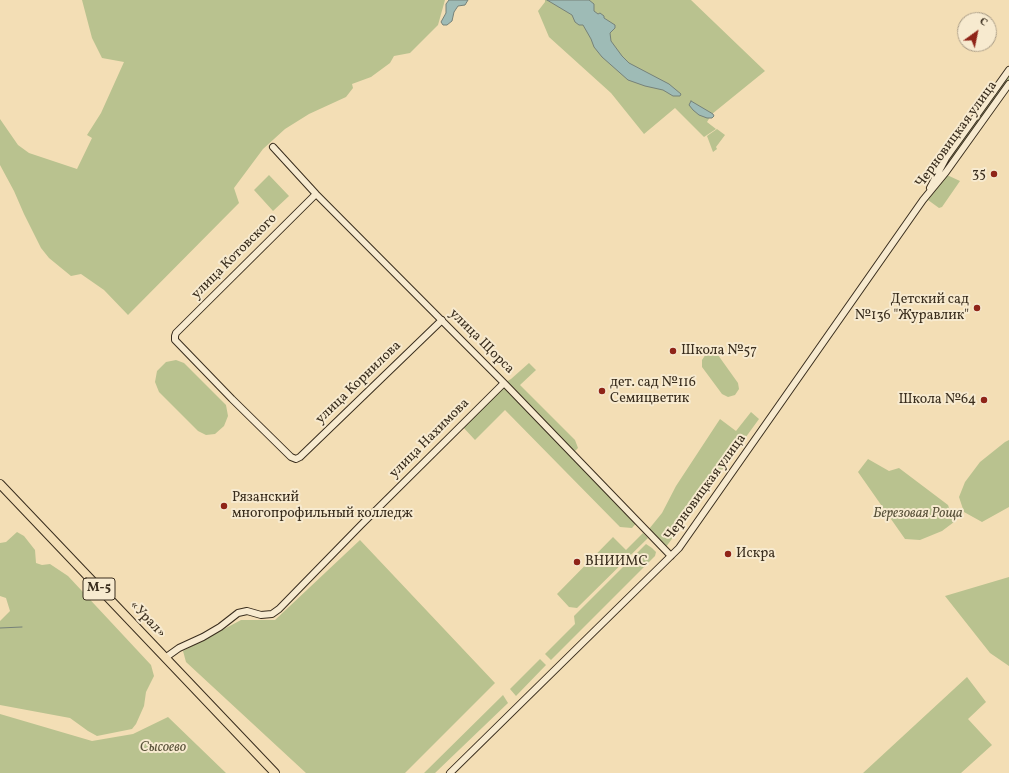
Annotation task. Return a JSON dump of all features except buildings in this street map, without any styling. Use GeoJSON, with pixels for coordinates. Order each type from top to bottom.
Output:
{"type":"FeatureCollection","features":[{"type":"Feature","properties":{"kind":"highway","name":"«Урал»"},"geometry":{"type":"LineString","coordinates":[[0,484],[275,773]]}},
{"type":"Feature","properties":{"kind":"street","name":"Черновицкая улица"},"geometry":{"type":"LineString","coordinates":[[924,200],[946,158],[1009,70]]}},
{"type":"Feature","properties":{"kind":"street","name":"Черновицкая улица"},"geometry":{"type":"LineString","coordinates":[[450,773],[680,548],[924,200],[1009,84]]}},
{"type":"Feature","properties":{"kind":"street","name":"улица Щорса"},"geometry":{"type":"LineString","coordinates":[[273,147],[316,194],[504,383],[671,556]]}},
{"type":"Feature","properties":{"kind":"street","name":"улица Котовского"},"geometry":{"type":"LineString","coordinates":[[292,457],[175,340],[175,336],[176,333],[316,194]]}},
{"type":"Feature","properties":{"kind":"street","name":"улица Корнилова"},"geometry":{"type":"LineString","coordinates":[[292,457],[300,457],[442,320]]}},
{"type":"Feature","properties":{"kind":"street","name":"улица Нахимова"},"geometry":{"type":"LineString","coordinates":[[165,658],[179,648],[220,627],[238,613],[248,611],[262,615],[272,614],[279,609],[357,528],[504,383]]}},
{"type":"Feature","properties":{"kind":"green space"},"geometry":{"type":"Polygon","coordinates":[[[82,0],[445,0],[438,25],[410,53],[394,56],[390,63],[371,77],[352,84],[353,88],[346,97],[309,114],[285,129],[263,149],[234,188],[239,203],[128,315],[104,290],[81,274],[71,276],[49,258],[41,248],[0,165],[0,119],[18,145],[29,153],[77,169],[92,138],[87,135],[101,113],[124,62],[102,58],[92,38],[82,0]]]}},
{"type":"Feature","properties":{"kind":"green space"},"geometry":{"type":"Polygon","coordinates":[[[545,0],[691,0],[765,71],[712,114],[707,122],[716,129],[704,137],[675,108],[644,134],[611,93],[549,37],[538,11],[545,0]]]}},
{"type":"Feature","properties":{"kind":"green space"},"geometry":{"type":"Polygon","coordinates":[[[1009,73],[1009,81],[950,162],[948,161],[947,160],[1009,73]]]}},
{"type":"Feature","properties":{"kind":"green space"},"geometry":{"type":"Polygon","coordinates":[[[717,129],[725,135],[716,147],[717,149],[713,152],[707,136],[717,129]]]}},
{"type":"Feature","properties":{"kind":"green space"},"geometry":{"type":"Polygon","coordinates":[[[269,175],[289,196],[273,211],[254,190],[269,175]]]}},
{"type":"Feature","properties":{"kind":"green space"},"geometry":{"type":"Polygon","coordinates":[[[947,175],[960,181],[942,207],[939,208],[928,200],[947,175]]]}},
{"type":"Feature","properties":{"kind":"green space"},"geometry":{"type":"Polygon","coordinates":[[[712,353],[718,355],[738,383],[739,389],[735,395],[728,397],[722,394],[702,367],[702,360],[706,354],[712,353]]]}},
{"type":"Feature","properties":{"kind":"green space"},"geometry":{"type":"Polygon","coordinates":[[[176,360],[184,363],[226,405],[228,416],[224,426],[215,434],[206,435],[198,431],[159,392],[155,382],[157,371],[166,362],[176,360]]]}},
{"type":"Feature","properties":{"kind":"green space"},"geometry":{"type":"Polygon","coordinates":[[[529,363],[536,370],[520,385],[575,440],[578,448],[573,453],[638,521],[632,528],[620,527],[505,410],[475,440],[462,426],[504,383],[511,379],[529,363]]]}},
{"type":"Feature","properties":{"kind":"green space"},"geometry":{"type":"Polygon","coordinates":[[[751,412],[759,419],[666,547],[649,529],[662,513],[676,486],[720,419],[736,431],[751,412]]]}},
{"type":"Feature","properties":{"kind":"green space","name":"Березовая Роща"},"geometry":{"type":"Polygon","coordinates":[[[1009,440],[1009,507],[982,522],[964,512],[959,497],[965,482],[980,462],[1009,440]]]}},
{"type":"Feature","properties":{"kind":"green space","name":"Березовая Роща"},"geometry":{"type":"Polygon","coordinates":[[[868,459],[889,471],[899,468],[948,505],[954,522],[942,531],[920,540],[905,539],[858,472],[868,459]]]}},
{"type":"Feature","properties":{"kind":"green space"},"geometry":{"type":"Polygon","coordinates":[[[17,532],[24,536],[35,550],[36,563],[42,565],[50,564],[68,576],[151,665],[154,676],[146,692],[144,706],[136,724],[132,729],[97,736],[70,718],[0,705],[0,621],[10,611],[6,598],[0,596],[0,543],[6,542],[17,532]]]}},
{"type":"Feature","properties":{"kind":"green space"},"geometry":{"type":"Polygon","coordinates":[[[643,533],[648,538],[577,608],[569,607],[557,594],[613,537],[626,550],[643,533]]]}},
{"type":"Feature","properties":{"kind":"green space"},"geometry":{"type":"Polygon","coordinates":[[[360,540],[495,683],[405,773],[306,773],[186,662],[183,651],[241,620],[275,620],[360,540]]]}},
{"type":"Feature","properties":{"kind":"green space"},"geometry":{"type":"Polygon","coordinates":[[[646,544],[656,552],[655,556],[551,660],[545,654],[575,624],[574,616],[646,544]]]}},
{"type":"Feature","properties":{"kind":"green space"},"geometry":{"type":"Polygon","coordinates":[[[1009,577],[1009,666],[990,653],[945,596],[1009,577]]]}},
{"type":"Feature","properties":{"kind":"green space"},"geometry":{"type":"Polygon","coordinates":[[[540,659],[546,665],[516,696],[510,689],[540,659]]]}},
{"type":"Feature","properties":{"kind":"green space"},"geometry":{"type":"Polygon","coordinates":[[[967,677],[986,702],[968,719],[992,745],[961,773],[863,773],[967,677]]]}},
{"type":"Feature","properties":{"kind":"green space"},"geometry":{"type":"Polygon","coordinates":[[[503,695],[508,703],[435,773],[424,773],[503,695]]]}},
{"type":"Feature","properties":{"kind":"green space","name":"Сысоево"},"geometry":{"type":"Polygon","coordinates":[[[0,714],[92,741],[133,734],[168,717],[226,773],[0,773],[0,714]]]}},
{"type":"Feature","properties":{"kind":"water"},"geometry":{"type":"Polygon","coordinates":[[[449,0],[468,0],[465,5],[458,6],[454,12],[452,21],[447,25],[443,25],[441,22],[446,13],[446,4],[449,0]]]}},
{"type":"Feature","properties":{"kind":"water"},"geometry":{"type":"Polygon","coordinates":[[[547,0],[589,0],[594,4],[594,11],[598,14],[600,13],[604,16],[604,18],[615,25],[615,28],[610,33],[611,41],[622,56],[629,63],[669,84],[681,94],[680,96],[673,96],[663,90],[628,80],[602,57],[594,47],[583,25],[579,25],[575,22],[572,15],[547,0]]]}},
{"type":"Feature","properties":{"kind":"water"},"geometry":{"type":"Polygon","coordinates":[[[691,101],[714,116],[712,118],[707,118],[699,115],[689,105],[691,101]]]}},
{"type":"Feature","properties":{"kind":"waterway"},"geometry":{"type":"LineString","coordinates":[[0,628],[22,627]]}},
{"type":"Feature","properties":{"kind":"place","name":"35"},"geometry":{"type":"Point","coordinates":[994,174]}},
{"type":"Feature","properties":{"kind":"place","name":"Детский сад №136 \"Журавлик\""},"geometry":{"type":"Point","coordinates":[977,308]}},
{"type":"Feature","properties":{"kind":"place","name":"Школа №57"},"geometry":{"type":"Point","coordinates":[673,351]}},
{"type":"Feature","properties":{"kind":"place","name":"дет. сад №116 Семицветик"},"geometry":{"type":"Point","coordinates":[602,391]}},
{"type":"Feature","properties":{"kind":"place","name":"Школа №64"},"geometry":{"type":"Point","coordinates":[984,400]}},
{"type":"Feature","properties":{"kind":"place","name":"Рязанский многопрофильный колледж"},"geometry":{"type":"Point","coordinates":[224,506]}},
{"type":"Feature","properties":{"kind":"place","name":"Искра"},"geometry":{"type":"Point","coordinates":[728,554]}},
{"type":"Feature","properties":{"kind":"place","name":"ВНИИМС"},"geometry":{"type":"Point","coordinates":[577,562]}}]}
